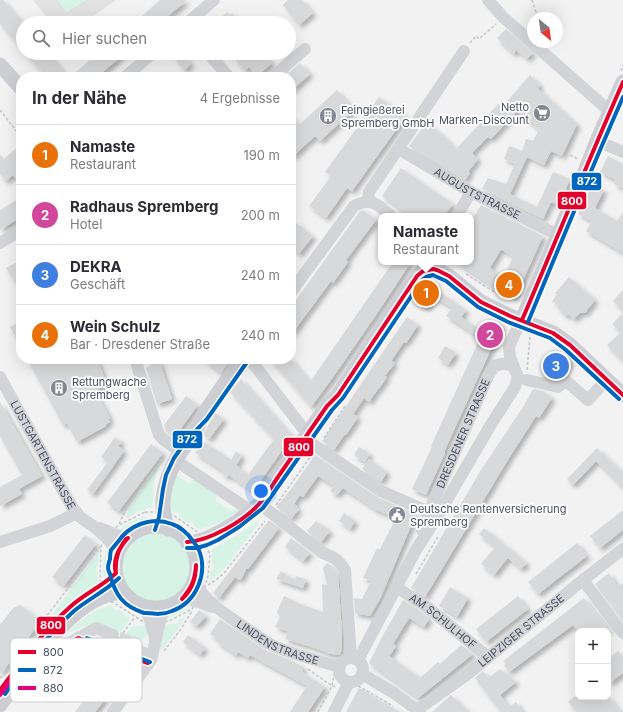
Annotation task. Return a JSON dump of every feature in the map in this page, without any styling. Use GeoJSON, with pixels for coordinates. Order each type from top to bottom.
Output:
{"type":"FeatureCollection","features":[{"type":"Feature","properties":{"kind":"main road"},"geometry":{"type":"LineString","coordinates":[[0,65],[16,83]]}},
{"type":"Feature","properties":{"kind":"main road","name":"DRESDENER STRASSE"},"geometry":{"type":"LineString","coordinates":[[528,323],[558,235],[623,82]]}},
{"type":"Feature","properties":{"kind":"main road"},"geometry":{"type":"LineString","coordinates":[[187,542],[205,544],[233,534],[253,520],[262,511],[343,398],[417,276],[433,266],[449,276],[481,302],[553,333],[570,345],[623,395]]}},
{"type":"Feature","properties":{"kind":"main road"},"geometry":{"type":"LineString","coordinates":[[168,529],[159,512],[156,489],[159,475],[165,462],[177,453],[194,423],[202,416],[238,364]]}},
{"type":"Feature","properties":{"kind":"main road"},"geometry":{"type":"LineString","coordinates":[[149,528],[159,512]]}},
{"type":"Feature","properties":{"kind":"main road"},"geometry":{"type":"LineString","coordinates":[[158,527],[174,531],[187,542],[196,559],[199,591],[188,592],[174,604],[166,606],[154,608],[139,605],[123,592],[117,581],[115,574],[115,563],[121,546],[136,532],[146,528],[158,527]]}},
{"type":"Feature","properties":{"kind":"main road"},"geometry":{"type":"LineString","coordinates":[[196,559],[205,544]]}},
{"type":"Feature","properties":{"kind":"main road"},"geometry":{"type":"LineString","coordinates":[[104,590],[115,574]]}},
{"type":"Feature","properties":{"kind":"main road"},"geometry":{"type":"LineString","coordinates":[[52,638],[59,616],[72,605],[104,590],[123,592]]}},
{"type":"Feature","properties":{"kind":"main road"},"geometry":{"type":"LineString","coordinates":[[0,690],[10,681]]}},
{"type":"Feature","properties":{"kind":"main road"},"geometry":{"type":"LineString","coordinates":[[0,705],[10,693]]}},
{"type":"Feature","properties":{"kind":"street"},"geometry":{"type":"LineString","coordinates":[[196,16],[214,0]]}},
{"type":"Feature","properties":{"kind":"street"},"geometry":{"type":"LineString","coordinates":[[488,0],[503,17],[606,108],[611,110]]}},
{"type":"Feature","properties":{"kind":"street"},"geometry":{"type":"LineString","coordinates":[[296,58],[305,50]]}},
{"type":"Feature","properties":{"kind":"street"},"geometry":{"type":"LineString","coordinates":[[368,201],[369,192],[464,51]]}},
{"type":"Feature","properties":{"kind":"street"},"geometry":{"type":"LineString","coordinates":[[131,72],[145,60]]}},
{"type":"Feature","properties":{"kind":"street"},"geometry":{"type":"LineString","coordinates":[[214,60],[225,72]]}},
{"type":"Feature","properties":{"kind":"street"},"geometry":{"type":"LineString","coordinates":[[279,72],[293,60]]}},
{"type":"Feature","properties":{"kind":"street"},"geometry":{"type":"LineString","coordinates":[[597,141],[623,152]]}},
{"type":"Feature","properties":{"kind":"street","name":"AUGUSTSTRASSE"},"geometry":{"type":"LineString","coordinates":[[399,149],[471,192],[558,235]]}},
{"type":"Feature","properties":{"kind":"street"},"geometry":{"type":"LineString","coordinates":[[459,213],[471,192]]}},
{"type":"Feature","properties":{"kind":"street"},"geometry":{"type":"LineString","coordinates":[[296,285],[354,206],[368,201],[377,205],[387,213]]}},
{"type":"Feature","properties":{"kind":"street"},"geometry":{"type":"LineString","coordinates":[[0,243],[16,233]]}},
{"type":"Feature","properties":{"kind":"street","name":"DRESDENER STRASSE"},"geometry":{"type":"LineString","coordinates":[[340,667],[344,660],[355,659],[401,590],[421,542],[490,426],[515,388],[518,377],[510,357],[509,347],[528,323]]}},
{"type":"Feature","properties":{"kind":"street"},"geometry":{"type":"LineString","coordinates":[[137,364],[159,435],[177,453],[323,553],[340,562],[346,570],[355,659],[363,666],[364,675],[394,693],[418,711]]}},
{"type":"Feature","properties":{"kind":"street"},"geometry":{"type":"LineString","coordinates":[[254,364],[312,441],[382,492],[429,512]]}},
{"type":"Feature","properties":{"kind":"street","name":"DRESDENER STRASSE"},"geometry":{"type":"LineString","coordinates":[[421,542],[420,536],[429,512],[488,376],[494,367],[502,364],[509,364],[513,366]]}},
{"type":"Feature","properties":{"kind":"street","name":"LUSTGARTENSTRASSE"},"geometry":{"type":"LineString","coordinates":[[0,377],[72,507],[80,517],[93,526],[113,545],[118,553]]}},
{"type":"Feature","properties":{"kind":"street"},"geometry":{"type":"LineString","coordinates":[[527,380],[558,387],[566,381],[588,400],[607,379]]}},
{"type":"Feature","properties":{"kind":"street"},"geometry":{"type":"LineString","coordinates":[[0,542],[50,526],[77,513]]}},
{"type":"Feature","properties":{"kind":"street","name":"LUSTGARTENSTRASSE"},"geometry":{"type":"LineString","coordinates":[[106,539],[119,536],[128,538]]}},
{"type":"Feature","properties":{"kind":"street","name":"LEIPZIGER STRASSE"},"geometry":{"type":"LineString","coordinates":[[418,711],[469,673],[623,549]]}},
{"type":"Feature","properties":{"kind":"street"},"geometry":{"type":"LineString","coordinates":[[583,580],[623,633]]}},
{"type":"Feature","properties":{"kind":"street","name":"AM SCHULHOF"},"geometry":{"type":"LineString","coordinates":[[401,590],[427,607],[488,657]]}},
{"type":"Feature","properties":{"kind":"street","name":"LINDENSTRASSE"},"geometry":{"type":"LineString","coordinates":[[199,591],[219,610],[270,645],[340,667]]}},
{"type":"Feature","properties":{"kind":"street"},"geometry":{"type":"LineString","coordinates":[[144,606],[155,623]]}},
{"type":"Feature","properties":{"kind":"street"},"geometry":{"type":"LineString","coordinates":[[142,669],[146,663],[155,623],[161,618],[166,606]]}},
{"type":"Feature","properties":{"kind":"street"},"geometry":{"type":"LineString","coordinates":[[68,638],[89,632],[92,638]]}},
{"type":"Feature","properties":{"kind":"street"},"geometry":{"type":"LineString","coordinates":[[142,662],[146,663]]}},
{"type":"Feature","properties":{"kind":"street"},"geometry":{"type":"LineString","coordinates":[[142,662],[146,663]]}},
{"type":"Feature","properties":{"kind":"street"},"geometry":{"type":"LineString","coordinates":[[142,662],[146,663]]}},
{"type":"Feature","properties":{"kind":"street"},"geometry":{"type":"LineString","coordinates":[[340,667],[340,675],[349,682],[357,680],[364,675]]}},
{"type":"Feature","properties":{"kind":"street"},"geometry":{"type":"LineString","coordinates":[[334,712],[349,682]]}},
{"type":"Feature","properties":{"kind":"street"},"geometry":{"type":"LineString","coordinates":[[113,712],[120,702]]}},
{"type":"Feature","properties":{"kind":"path"},"geometry":{"type":"LineString","coordinates":[[532,0],[536,12]]}},
{"type":"Feature","properties":{"kind":"path"},"geometry":{"type":"LineString","coordinates":[[476,36],[479,39],[503,17]]}},
{"type":"Feature","properties":{"kind":"path"},"geometry":{"type":"LineString","coordinates":[[0,110],[16,131]]}},
{"type":"Feature","properties":{"kind":"path"},"geometry":{"type":"LineString","coordinates":[[570,155],[578,159]]}},
{"type":"Feature","properties":{"kind":"path"},"geometry":{"type":"LineString","coordinates":[[463,271],[496,292],[510,299],[517,300]]}},
{"type":"Feature","properties":{"kind":"path"},"geometry":{"type":"LineString","coordinates":[[527,380],[530,335],[528,323]]}},
{"type":"Feature","properties":{"kind":"path"},"geometry":{"type":"LineString","coordinates":[[199,591],[224,573],[262,511],[343,398]]}},
{"type":"Feature","properties":{"kind":"path"},"geometry":{"type":"LineString","coordinates":[[53,638],[106,539],[119,525],[145,512],[159,512],[173,515],[199,533],[210,554],[208,576],[199,591],[192,609],[170,621],[155,623],[142,621],[111,602],[100,581],[106,539]]}},
{"type":"Feature","properties":{"kind":"path"},"geometry":{"type":"LineString","coordinates":[[401,590],[441,532]]}},
{"type":"Feature","properties":{"kind":"path"},"geometry":{"type":"LineString","coordinates":[[0,678],[10,663]]}},
{"type":"Feature","properties":{"kind":"path"},"geometry":{"type":"LineString","coordinates":[[364,675],[356,685],[397,708]]}},
{"type":"Feature","properties":{"kind":"path"},"geometry":{"type":"LineString","coordinates":[[318,712],[332,686]]}},
{"type":"Feature","properties":{"kind":"shaded area"},"geometry":{"type":"Polygon","coordinates":[[[33,0],[116,0],[93,16],[46,16],[33,0]]]}},
{"type":"Feature","properties":{"kind":"green space"},"geometry":{"type":"Polygon","coordinates":[[[58,0],[86,0],[66,13],[58,0]]]}},
{"type":"Feature","properties":{"kind":"green space"},"geometry":{"type":"Polygon","coordinates":[[[162,460],[156,474],[152,508],[139,511],[126,518],[129,509],[162,460]]]}},
{"type":"Feature","properties":{"kind":"green space"},"geometry":{"type":"Polygon","coordinates":[[[176,475],[190,484],[194,478],[218,495],[215,500],[232,511],[236,508],[240,510],[220,522],[199,529],[193,525],[194,524],[191,521],[189,523],[179,516],[180,514],[169,509],[169,499],[176,475]]]}},
{"type":"Feature","properties":{"kind":"green space"},"geometry":{"type":"Polygon","coordinates":[[[142,517],[148,517],[135,527],[120,531],[127,524],[142,517]]]}},
{"type":"Feature","properties":{"kind":"green space"},"geometry":{"type":"Polygon","coordinates":[[[259,520],[260,522],[227,565],[210,580],[211,569],[213,569],[214,564],[212,564],[211,550],[236,536],[259,520]]]}},
{"type":"Feature","properties":{"kind":"green space"},"geometry":{"type":"Polygon","coordinates":[[[155,532],[175,538],[185,548],[191,568],[185,588],[175,598],[155,604],[135,598],[125,588],[119,568],[125,548],[135,538],[155,532]]]}},
{"type":"Feature","properties":{"kind":"green space"},"geometry":{"type":"Polygon","coordinates":[[[107,548],[110,555],[110,563],[104,578],[103,571],[107,548]]]}},
{"type":"Feature","properties":{"kind":"green space"},"geometry":{"type":"Polygon","coordinates":[[[99,552],[98,567],[96,567],[96,572],[98,572],[97,584],[68,604],[53,617],[51,616],[99,552]]]}},
{"type":"Feature","properties":{"kind":"green space"},"geometry":{"type":"Polygon","coordinates":[[[205,557],[206,562],[203,586],[200,579],[200,571],[205,557]]]}},
{"type":"Feature","properties":{"kind":"green space"},"geometry":{"type":"Polygon","coordinates":[[[115,598],[123,600],[141,612],[143,617],[116,601],[115,598]]]}},
{"type":"Feature","properties":{"kind":"green space"},"geometry":{"type":"Polygon","coordinates":[[[185,604],[190,605],[179,614],[166,618],[172,611],[185,604]]]}},
{"type":"Feature","properties":{"kind":"green space"},"geometry":{"type":"Polygon","coordinates":[[[111,605],[117,611],[119,610],[124,613],[123,615],[127,617],[129,616],[129,621],[121,632],[99,624],[83,627],[64,635],[87,616],[97,610],[111,605]]]}},
{"type":"Feature","properties":{"kind":"green space"},"geometry":{"type":"Polygon","coordinates":[[[185,617],[164,648],[160,649],[163,627],[173,623],[175,624],[179,622],[178,620],[185,617]]]}},
{"type":"Feature","properties":{"kind":"green space"},"geometry":{"type":"Polygon","coordinates":[[[132,626],[148,626],[147,636],[142,640],[142,638],[137,638],[126,634],[132,626]]]}},
{"type":"Feature","properties":{"kind":"building"},"geometry":{"type":"Polygon","coordinates":[[[0,0],[3,0],[16,16],[16,42],[0,24],[0,0]]]}},
{"type":"Feature","properties":{"kind":"building"},"geometry":{"type":"Polygon","coordinates":[[[160,0],[187,0],[168,16],[142,16],[160,0]]]}},
{"type":"Feature","properties":{"kind":"building"},"geometry":{"type":"Polygon","coordinates":[[[288,0],[302,0],[313,13],[299,25],[296,21],[296,16],[292,16],[283,5],[288,0]]]}},
{"type":"Feature","properties":{"kind":"building"},"geometry":{"type":"Polygon","coordinates":[[[227,12],[229,15],[232,13],[235,16],[223,16],[227,12]]]}},
{"type":"Feature","properties":{"kind":"building"},"geometry":{"type":"Polygon","coordinates":[[[506,29],[533,53],[527,59],[516,50],[513,54],[497,38],[506,29]]]}},
{"type":"Feature","properties":{"kind":"building"},"geometry":{"type":"Polygon","coordinates":[[[31,60],[54,60],[64,72],[42,72],[31,60]]]}},
{"type":"Feature","properties":{"kind":"building"},"geometry":{"type":"Polygon","coordinates":[[[90,60],[117,60],[103,72],[76,72],[90,60]]]}},
{"type":"Feature","properties":{"kind":"building"},"geometry":{"type":"Polygon","coordinates":[[[176,60],[188,60],[191,64],[184,70],[176,60]]]}},
{"type":"Feature","properties":{"kind":"building"},"geometry":{"type":"Polygon","coordinates":[[[235,60],[269,60],[272,63],[262,72],[253,72],[249,67],[245,71],[235,60]]]}},
{"type":"Feature","properties":{"kind":"building"},"geometry":{"type":"Polygon","coordinates":[[[300,63],[310,74],[296,87],[296,72],[290,72],[300,63]]]}},
{"type":"Feature","properties":{"kind":"building"},"geometry":{"type":"Polygon","coordinates":[[[530,75],[540,85],[538,89],[577,124],[562,156],[551,151],[544,165],[527,157],[510,194],[537,207],[553,172],[570,179],[559,205],[551,202],[543,219],[482,189],[488,178],[506,184],[515,164],[504,159],[509,146],[522,151],[526,139],[533,141],[539,130],[517,111],[491,139],[488,137],[472,153],[478,159],[468,172],[470,173],[465,180],[409,146],[426,123],[439,132],[456,149],[498,104],[502,107],[530,75]]]}},
{"type":"Feature","properties":{"kind":"building","name":"Feingießerei Spremberg GmbH"},"geometry":{"type":"Polygon","coordinates":[[[337,90],[354,110],[320,141],[315,136],[296,153],[296,122],[299,125],[337,90]]]}},
{"type":"Feature","properties":{"kind":"building"},"geometry":{"type":"Polygon","coordinates":[[[379,97],[406,116],[352,191],[347,188],[326,218],[309,206],[331,176],[325,172],[379,97]]]}},
{"type":"Feature","properties":{"kind":"building"},"geometry":{"type":"Polygon","coordinates":[[[16,148],[16,179],[13,175],[6,181],[0,174],[0,154],[4,159],[16,148]]]}},
{"type":"Feature","properties":{"kind":"building"},"geometry":{"type":"Polygon","coordinates":[[[608,156],[623,164],[623,188],[614,184],[616,180],[600,172],[608,156]]]}},
{"type":"Feature","properties":{"kind":"building"},"geometry":{"type":"Polygon","coordinates":[[[401,168],[453,204],[446,213],[407,213],[382,196],[401,168]]]}},
{"type":"Feature","properties":{"kind":"building"},"geometry":{"type":"Polygon","coordinates":[[[592,185],[604,190],[595,208],[617,221],[623,212],[623,253],[586,231],[592,221],[578,214],[592,185]]]}},
{"type":"Feature","properties":{"kind":"building"},"geometry":{"type":"Polygon","coordinates":[[[16,200],[16,220],[0,230],[0,210],[16,200]]]}},
{"type":"Feature","properties":{"kind":"building"},"geometry":{"type":"Polygon","coordinates":[[[481,205],[543,236],[515,298],[498,290],[460,265],[474,265],[474,216],[481,205]],[[501,249],[490,268],[503,279],[513,257],[501,249]]]}},
{"type":"Feature","properties":{"kind":"building"},"geometry":{"type":"Polygon","coordinates":[[[363,210],[376,220],[346,260],[348,262],[333,283],[331,281],[296,328],[296,300],[360,211],[363,210]]]}},
{"type":"Feature","properties":{"kind":"building"},"geometry":{"type":"Polygon","coordinates":[[[296,223],[313,236],[299,254],[296,252],[296,223]]]}},
{"type":"Feature","properties":{"kind":"building"},"geometry":{"type":"Polygon","coordinates":[[[16,263],[16,284],[6,268],[16,263]]]}},
{"type":"Feature","properties":{"kind":"building"},"geometry":{"type":"Polygon","coordinates":[[[391,265],[409,265],[376,315],[311,407],[274,364],[295,364],[310,382],[391,265]]]}},
{"type":"Feature","properties":{"kind":"building"},"geometry":{"type":"Polygon","coordinates":[[[569,277],[595,300],[585,313],[580,313],[574,319],[568,314],[566,316],[557,307],[559,306],[552,301],[557,294],[555,293],[569,277]]]}},
{"type":"Feature","properties":{"kind":"building"},"geometry":{"type":"Polygon","coordinates":[[[429,285],[466,310],[461,317],[483,332],[489,319],[502,325],[426,495],[412,489],[480,338],[446,316],[452,308],[434,297],[426,308],[417,302],[429,285]]]}},
{"type":"Feature","properties":{"kind":"building"},"geometry":{"type":"Polygon","coordinates":[[[623,290],[623,311],[613,301],[623,290]]]}},
{"type":"Feature","properties":{"kind":"building"},"geometry":{"type":"Polygon","coordinates":[[[623,313],[623,361],[607,345],[621,332],[612,324],[623,313]]]}},
{"type":"Feature","properties":{"kind":"building"},"geometry":{"type":"Polygon","coordinates":[[[407,317],[418,325],[406,343],[404,342],[391,361],[395,363],[385,376],[387,377],[379,389],[369,402],[364,398],[353,414],[358,417],[334,450],[322,441],[407,317]]]}},
{"type":"Feature","properties":{"kind":"building"},"geometry":{"type":"Polygon","coordinates":[[[16,324],[16,338],[10,327],[16,324]]]}},
{"type":"Feature","properties":{"kind":"building"},"geometry":{"type":"Polygon","coordinates":[[[445,346],[456,353],[448,365],[438,358],[445,346]]]}},
{"type":"Feature","properties":{"kind":"building"},"geometry":{"type":"Polygon","coordinates":[[[553,350],[571,360],[563,374],[556,379],[541,373],[553,350]]]}},
{"type":"Feature","properties":{"kind":"building"},"geometry":{"type":"Polygon","coordinates":[[[30,364],[99,364],[107,384],[95,391],[110,418],[108,419],[110,422],[105,425],[106,426],[77,442],[67,423],[63,425],[30,364]]]}},
{"type":"Feature","properties":{"kind":"building"},"geometry":{"type":"Polygon","coordinates":[[[152,364],[160,364],[172,399],[157,404],[146,368],[152,364]]]}},
{"type":"Feature","properties":{"kind":"building"},"geometry":{"type":"Polygon","coordinates":[[[209,364],[227,364],[221,373],[209,364]]]}},
{"type":"Feature","properties":{"kind":"building"},"geometry":{"type":"Polygon","coordinates":[[[241,379],[292,436],[253,492],[229,475],[227,477],[222,474],[224,472],[195,453],[204,442],[231,460],[236,451],[242,456],[236,465],[248,475],[274,439],[230,392],[241,379]]]}},
{"type":"Feature","properties":{"kind":"building"},"geometry":{"type":"Polygon","coordinates":[[[533,389],[543,391],[552,398],[539,418],[536,416],[509,458],[425,597],[411,588],[481,470],[523,407],[533,389]]]}},
{"type":"Feature","properties":{"kind":"building"},"geometry":{"type":"Polygon","coordinates":[[[186,396],[198,405],[174,438],[166,431],[164,425],[186,396]]]}},
{"type":"Feature","properties":{"kind":"building"},"geometry":{"type":"Polygon","coordinates":[[[0,402],[42,476],[19,489],[22,494],[0,506],[0,487],[22,475],[0,436],[0,402]]]}},
{"type":"Feature","properties":{"kind":"building"},"geometry":{"type":"Polygon","coordinates":[[[215,413],[224,419],[209,439],[203,435],[215,413]]]}},
{"type":"Feature","properties":{"kind":"building"},"geometry":{"type":"Polygon","coordinates":[[[115,437],[122,442],[118,446],[124,451],[93,494],[87,490],[108,462],[101,457],[115,437]]]}},
{"type":"Feature","properties":{"kind":"building"},"geometry":{"type":"Polygon","coordinates":[[[151,444],[163,453],[119,511],[107,503],[151,444]]]}},
{"type":"Feature","properties":{"kind":"building"},"geometry":{"type":"Polygon","coordinates":[[[359,447],[370,454],[365,462],[354,455],[359,447]]]}},
{"type":"Feature","properties":{"kind":"building"},"geometry":{"type":"Polygon","coordinates":[[[597,448],[623,473],[623,488],[596,461],[573,485],[567,479],[597,448]]]}},
{"type":"Feature","properties":{"kind":"building"},"geometry":{"type":"Polygon","coordinates":[[[315,455],[377,497],[416,514],[380,599],[370,616],[355,613],[354,598],[362,599],[371,581],[363,578],[377,548],[380,549],[396,518],[376,510],[343,488],[337,495],[330,491],[334,486],[318,476],[303,497],[300,495],[294,504],[299,509],[291,519],[276,507],[291,489],[315,455]]]}},
{"type":"Feature","properties":{"kind":"building"},"geometry":{"type":"Polygon","coordinates":[[[369,459],[387,472],[381,482],[362,469],[369,459]]]}},
{"type":"Feature","properties":{"kind":"building"},"geometry":{"type":"Polygon","coordinates":[[[623,510],[623,530],[600,548],[590,536],[623,510]]]}},
{"type":"Feature","properties":{"kind":"building"},"geometry":{"type":"Polygon","coordinates":[[[344,513],[355,521],[350,529],[339,521],[344,513]]]}},
{"type":"Feature","properties":{"kind":"building"},"geometry":{"type":"Polygon","coordinates":[[[269,520],[279,528],[248,569],[246,569],[240,580],[235,577],[219,598],[213,593],[269,520]]]}},
{"type":"Feature","properties":{"kind":"building"},"geometry":{"type":"Polygon","coordinates":[[[316,521],[330,531],[321,542],[307,531],[316,521]]]}},
{"type":"Feature","properties":{"kind":"building"},"geometry":{"type":"Polygon","coordinates":[[[484,528],[527,563],[521,569],[508,558],[494,575],[481,564],[495,547],[479,534],[484,528]]]}},
{"type":"Feature","properties":{"kind":"building"},"geometry":{"type":"Polygon","coordinates":[[[85,535],[96,544],[64,586],[52,577],[85,535]]]}},
{"type":"Feature","properties":{"kind":"building"},"geometry":{"type":"Polygon","coordinates":[[[291,538],[310,553],[303,561],[285,547],[291,538]]]}},
{"type":"Feature","properties":{"kind":"building"},"geometry":{"type":"Polygon","coordinates":[[[577,543],[587,556],[538,594],[528,582],[577,543]]]}},
{"type":"Feature","properties":{"kind":"building"},"geometry":{"type":"Polygon","coordinates":[[[327,563],[338,572],[342,635],[341,653],[339,655],[326,653],[285,639],[288,631],[275,627],[280,617],[277,612],[284,596],[300,604],[323,612],[322,584],[327,585],[323,568],[327,563]]]}},
{"type":"Feature","properties":{"kind":"building"},"geometry":{"type":"Polygon","coordinates":[[[281,571],[295,580],[296,576],[306,579],[303,588],[276,579],[281,571]]]}},
{"type":"Feature","properties":{"kind":"building"},"geometry":{"type":"Polygon","coordinates":[[[609,573],[618,587],[623,583],[623,621],[595,584],[609,573]]]}},
{"type":"Feature","properties":{"kind":"building"},"geometry":{"type":"Polygon","coordinates":[[[450,587],[468,598],[457,617],[439,606],[450,587]]]}},
{"type":"Feature","properties":{"kind":"building"},"geometry":{"type":"Polygon","coordinates":[[[518,596],[528,609],[486,642],[476,629],[518,596]]]}},
{"type":"Feature","properties":{"kind":"building"},"geometry":{"type":"Polygon","coordinates":[[[584,598],[608,628],[576,628],[573,625],[509,672],[503,661],[584,598]]]}},
{"type":"Feature","properties":{"kind":"building"},"geometry":{"type":"Polygon","coordinates":[[[403,600],[423,613],[429,619],[424,627],[409,618],[393,644],[396,646],[389,656],[420,678],[438,662],[440,664],[461,645],[473,654],[418,698],[369,663],[403,600]]]}},
{"type":"Feature","properties":{"kind":"building"},"geometry":{"type":"Polygon","coordinates":[[[20,605],[41,621],[28,638],[10,638],[10,662],[0,675],[0,625],[13,608],[20,605]]]}},
{"type":"Feature","properties":{"kind":"building"},"geometry":{"type":"Polygon","coordinates":[[[199,610],[206,616],[197,626],[190,622],[199,610]]]}},
{"type":"Feature","properties":{"kind":"building"},"geometry":{"type":"Polygon","coordinates":[[[220,619],[265,650],[303,667],[302,672],[325,687],[308,712],[290,712],[307,686],[250,655],[248,658],[238,652],[236,655],[217,642],[219,640],[210,634],[220,619]]]}},
{"type":"Feature","properties":{"kind":"building"},"geometry":{"type":"Polygon","coordinates":[[[120,632],[131,636],[130,638],[120,638],[120,632]]]}},
{"type":"Feature","properties":{"kind":"building"},"geometry":{"type":"Polygon","coordinates":[[[188,635],[205,648],[200,655],[183,642],[188,635]]]}},
{"type":"Feature","properties":{"kind":"building"},"geometry":{"type":"Polygon","coordinates":[[[618,651],[623,657],[623,673],[611,682],[611,664],[611,657],[618,651]]]}},
{"type":"Feature","properties":{"kind":"building"},"geometry":{"type":"Polygon","coordinates":[[[500,669],[516,682],[500,695],[509,707],[516,702],[523,712],[501,712],[475,678],[483,671],[488,678],[500,669]]]}},
{"type":"Feature","properties":{"kind":"building"},"geometry":{"type":"Polygon","coordinates":[[[359,688],[400,712],[346,712],[359,688]]]}},
{"type":"Feature","properties":{"kind":"building"},"geometry":{"type":"Polygon","coordinates":[[[451,695],[469,712],[432,712],[451,695]]]}},
{"type":"Feature","properties":{"kind":"building"},"geometry":{"type":"Polygon","coordinates":[[[574,697],[575,700],[611,700],[621,712],[576,712],[568,702],[574,697]]]}},
{"type":"Feature","properties":{"kind":"building"},"geometry":{"type":"Polygon","coordinates":[[[82,702],[103,702],[95,712],[75,712],[82,702]]]}},
{"type":"Feature","properties":{"kind":"transit line","name":"800"},"geometry":{"type":"LineString","coordinates":[[522,320],[623,82]]}},
{"type":"Feature","properties":{"kind":"transit line","name":"872"},"geometry":{"type":"LineString","coordinates":[[528,322],[623,97]]}},
{"type":"Feature","properties":{"kind":"transit line","name":"800"},"geometry":{"type":"LineString","coordinates":[[187,542],[196,541],[226,529],[245,517],[259,504],[327,406],[338,395],[417,276],[423,271],[433,269],[437,270],[449,276],[481,302],[510,316],[553,333],[570,345],[623,395]]}},
{"type":"Feature","properties":{"kind":"transit line","name":"872"},"geometry":{"type":"LineString","coordinates":[[187,548],[197,548],[218,540],[239,527],[263,508],[332,410],[343,398],[422,280],[426,277],[433,275],[446,281],[478,307],[508,322],[550,338],[566,350],[619,399]]}},
{"type":"Feature","properties":{"kind":"transit line","name":"872"},"geometry":{"type":"LineString","coordinates":[[155,530],[159,517],[166,475],[174,458],[186,441],[207,419],[246,364]]}},
{"type":"Feature","properties":{"kind":"transit line","name":"872"},"geometry":{"type":"LineString","coordinates":[[144,613],[125,603],[117,594],[108,569],[110,552],[122,537],[134,527],[149,522],[164,522],[175,525],[181,529],[198,547],[201,557],[201,576],[194,593],[181,607],[165,613],[146,613]]}},
{"type":"Feature","properties":{"kind":"transit line","name":"800"},"geometry":{"type":"LineString","coordinates":[[116,573],[115,564],[117,555],[123,543],[128,538]]}},
{"type":"Feature","properties":{"kind":"transit line","name":"800"},"geometry":{"type":"LineString","coordinates":[[116,573],[118,554],[128,538]]}},
{"type":"Feature","properties":{"kind":"transit line","name":"800"},"geometry":{"type":"LineString","coordinates":[[182,599],[192,583],[196,565]]}},
{"type":"Feature","properties":{"kind":"transit line","name":"800"},"geometry":{"type":"LineString","coordinates":[[182,599],[193,584],[196,565]]}},
{"type":"Feature","properties":{"kind":"transit line","name":"800"},"geometry":{"type":"LineString","coordinates":[[41,638],[60,616],[75,602],[115,574]]}},
{"type":"Feature","properties":{"kind":"transit line","name":"872"},"geometry":{"type":"LineString","coordinates":[[48,638],[74,611],[119,578]]}},
{"type":"Feature","properties":{"kind":"transit line","name":"872"},"geometry":{"type":"LineString","coordinates":[[142,659],[150,662]]}},
{"type":"Feature","properties":{"kind":"transit line","name":"800"},"geometry":{"type":"LineString","coordinates":[[142,661],[148,663]]}},
{"type":"Feature","properties":{"kind":"transit line","name":"800"},"geometry":{"type":"LineString","coordinates":[[0,690],[10,677]]}},
{"type":"Feature","properties":{"kind":"transit line","name":"880"},"geometry":{"type":"LineString","coordinates":[[0,695],[10,681]]}},
{"type":"Feature","properties":{"kind":"transit line","name":"872"},"geometry":{"type":"LineString","coordinates":[[5,694],[10,687]]}},
{"type":"Feature","properties":{"kind":"place","name":"Netto Marken-Discount"},"geometry":{"type":"Point","coordinates":[542,113]}},
{"type":"Feature","properties":{"kind":"place","name":"Feingießerei Spremberg GmbH"},"geometry":{"type":"Point","coordinates":[328,116]}},
{"type":"Feature","properties":{"kind":"place","name":"Wein Schulz"},"geometry":{"type":"Point","coordinates":[509,285]}},
{"type":"Feature","properties":{"kind":"place","name":"Namaste"},"geometry":{"type":"Point","coordinates":[426,293]}},
{"type":"Feature","properties":{"kind":"place","name":"Radhaus Spremberg"},"geometry":{"type":"Point","coordinates":[490,335]}},
{"type":"Feature","properties":{"kind":"place","name":"DEKRA"},"geometry":{"type":"Point","coordinates":[556,366]}},
{"type":"Feature","properties":{"kind":"place","name":"Rettungwache Spremberg"},"geometry":{"type":"Point","coordinates":[59,388]}},
{"type":"Feature","properties":{"kind":"place","name":"Deutsche Rentenversicherung Spremberg"},"geometry":{"type":"Point","coordinates":[397,515]}}]}
